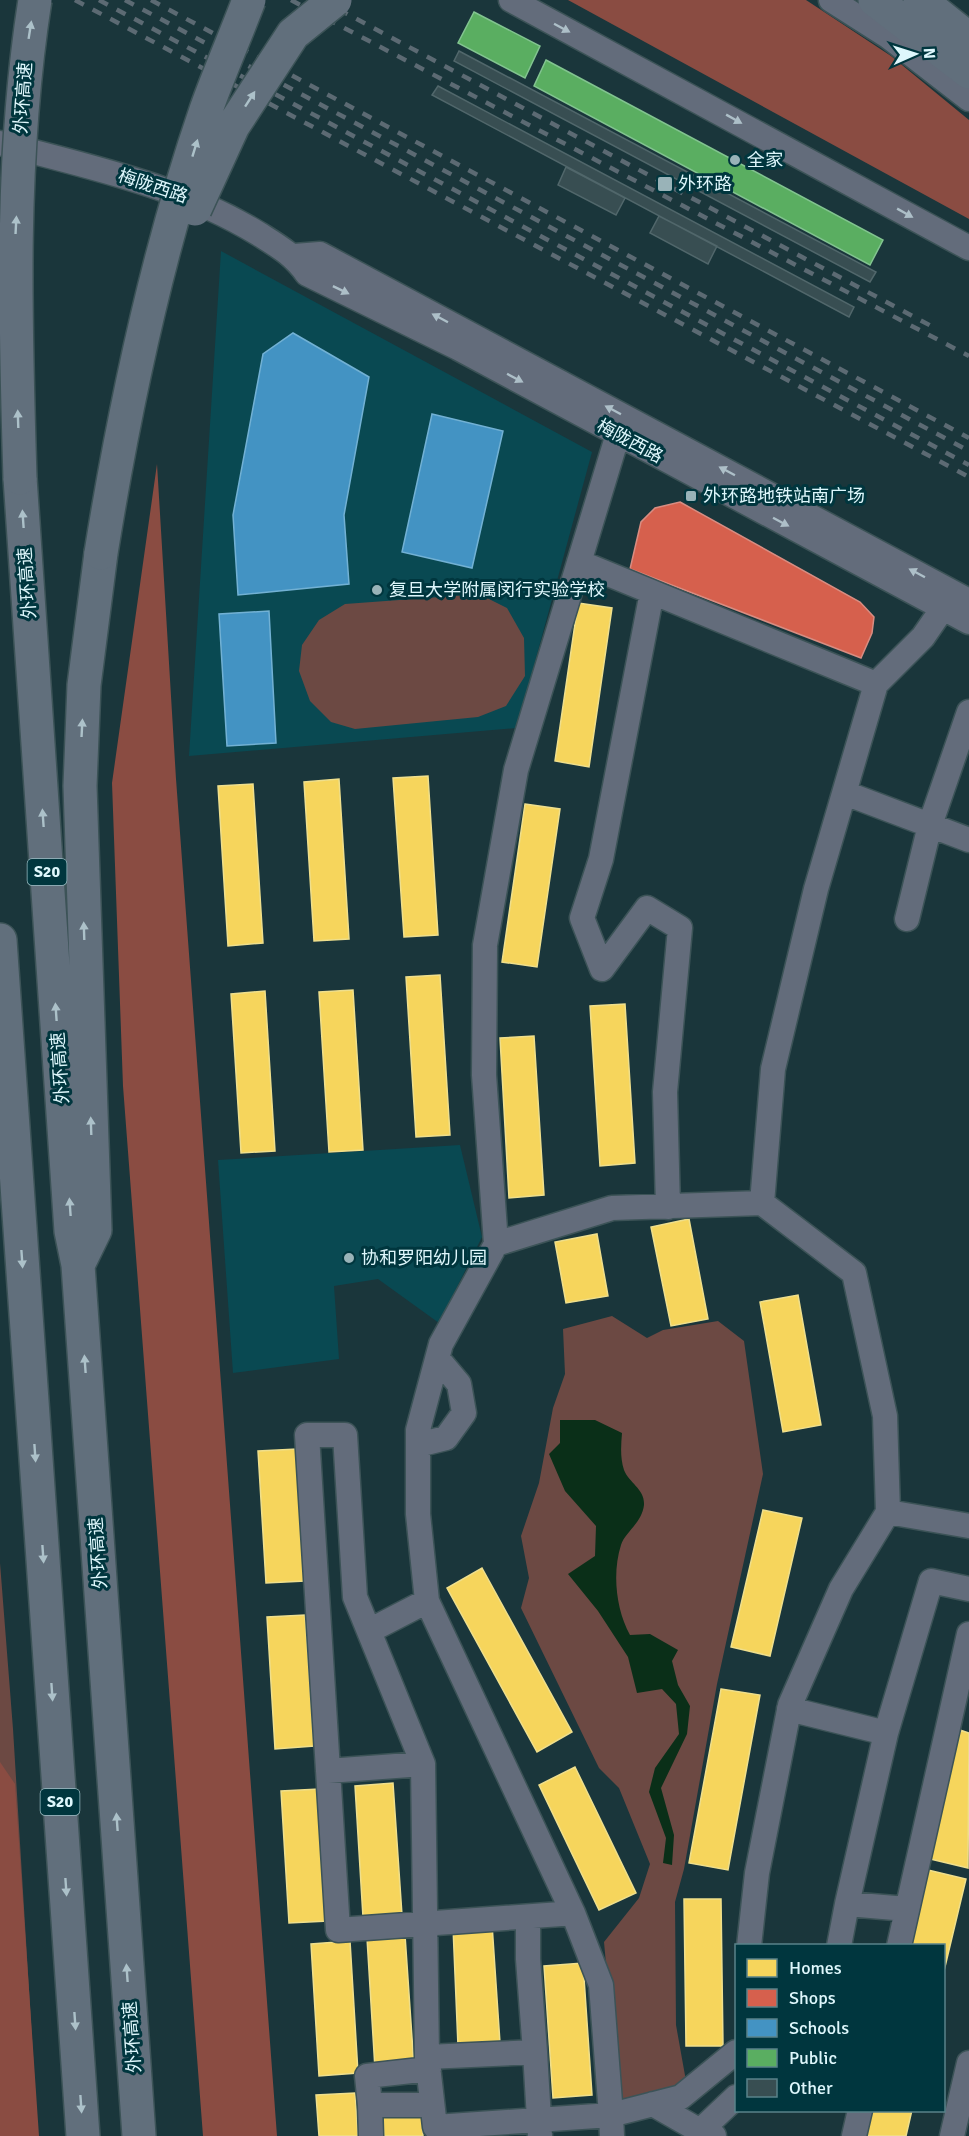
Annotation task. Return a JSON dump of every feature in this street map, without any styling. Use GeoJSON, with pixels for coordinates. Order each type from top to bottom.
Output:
{"type":"FeatureCollection","features":[{"type":"Feature","properties":{"kind":"highway","name":"外环高速"},"geometry":{"type":"LineString","coordinates":[[35,0],[24,70],[14,275],[20,478],[70,1220],[78,1265],[139,2136]]}},
{"type":"Feature","properties":{"kind":"highway"},"geometry":{"type":"LineString","coordinates":[[78,1265],[95,1230],[80,786],[84,685],[101,553],[112,489],[158,273],[206,110],[249,0]]}},
{"type":"Feature","properties":{"kind":"highway"},"geometry":{"type":"LineString","coordinates":[[112,489],[196,206],[232,126],[293,34],[335,0]]}},
{"type":"Feature","properties":{"kind":"highway"},"geometry":{"type":"LineString","coordinates":[[875,0],[969,72]]}},
{"type":"Feature","properties":{"kind":"highway"},"geometry":{"type":"LineString","coordinates":[[920,0],[969,39]]}},
{"type":"Feature","properties":{"kind":"highway","name":"S20"},"geometry":{"type":"LineString","coordinates":[[0,940],[83,2136]]}},
{"type":"Feature","properties":{"kind":"street"},"geometry":{"type":"LineString","coordinates":[[511,0],[969,248]]}},
{"type":"Feature","properties":{"kind":"street"},"geometry":{"type":"LineString","coordinates":[[831,0],[889,37],[969,99]]}},
{"type":"Feature","properties":{"kind":"street","name":"梅陇西路"},"geometry":{"type":"LineString","coordinates":[[0,143],[141,181],[187,196],[229,216],[295,256],[308,274],[458,348],[969,622]]}},
{"type":"Feature","properties":{"kind":"street","name":"梅陇西路"},"geometry":{"type":"LineString","coordinates":[[295,256],[321,254],[969,601]]}},
{"type":"Feature","properties":{"kind":"street"},"geometry":{"type":"LineString","coordinates":[[612,2126],[601,1985],[573,1913],[427,1601],[418,1514],[418,1430],[441,1344],[496,1244],[484,1075],[485,945],[516,770],[618,434]]}},
{"type":"Feature","properties":{"kind":"street"},"geometry":{"type":"LineString","coordinates":[[579,561],[876,684]]}},
{"type":"Feature","properties":{"kind":"street"},"geometry":{"type":"LineString","coordinates":[[652,592],[601,859],[582,918],[602,969],[647,908],[680,928],[666,1092],[668,1207]]}},
{"type":"Feature","properties":{"kind":"street"},"geometry":{"type":"LineString","coordinates":[[762,1203],[772,1070],[816,889],[876,684],[923,637],[943,608]]}},
{"type":"Feature","properties":{"kind":"street"},"geometry":{"type":"LineString","coordinates":[[907,919],[930,825],[969,712]]}},
{"type":"Feature","properties":{"kind":"street"},"geometry":{"type":"LineString","coordinates":[[845,793],[969,840]]}},
{"type":"Feature","properties":{"kind":"street"},"geometry":{"type":"LineString","coordinates":[[496,1244],[612,1208],[762,1203],[854,1273],[885,1416],[888,1512],[841,1589],[789,1709],[757,1873],[749,1944]]}},
{"type":"Feature","properties":{"kind":"street"},"geometry":{"type":"LineString","coordinates":[[418,1445],[446,1438],[464,1413],[459,1384],[438,1359]]}},
{"type":"Feature","properties":{"kind":"street"},"geometry":{"type":"LineString","coordinates":[[434,2123],[428,2063],[425,1924],[423,1764],[356,1598],[345,1435],[307,1435],[338,1930],[425,1924],[528,1917],[573,1913]]}},
{"type":"Feature","properties":{"kind":"street"},"geometry":{"type":"LineString","coordinates":[[888,1512],[969,1526]]}},
{"type":"Feature","properties":{"kind":"street"},"geometry":{"type":"LineString","coordinates":[[838,1944],[886,1733],[931,1581],[969,1589]]}},
{"type":"Feature","properties":{"kind":"street"},"geometry":{"type":"LineString","coordinates":[[369,1631],[427,1601]]}},
{"type":"Feature","properties":{"kind":"street"},"geometry":{"type":"LineString","coordinates":[[898,1944],[969,1634]]}},
{"type":"Feature","properties":{"kind":"street"},"geometry":{"type":"LineString","coordinates":[[789,1709],[886,1733]]}},
{"type":"Feature","properties":{"kind":"street"},"geometry":{"type":"LineString","coordinates":[[328,1771],[423,1764]]}},
{"type":"Feature","properties":{"kind":"street"},"geometry":{"type":"LineString","coordinates":[[848,1904],[907,1909]]}},
{"type":"Feature","properties":{"kind":"street"},"geometry":{"type":"LineString","coordinates":[[528,1917],[528,1959],[539,2127]]}},
{"type":"Feature","properties":{"kind":"street"},"geometry":{"type":"LineString","coordinates":[[371,2136],[367,2076],[428,2063],[535,2052]]}},
{"type":"Feature","properties":{"kind":"street"},"geometry":{"type":"LineString","coordinates":[[370,2105],[434,2123],[539,2127],[612,2126],[653,2104],[681,2097],[735,2053]]}},
{"type":"Feature","properties":{"kind":"street"},"geometry":{"type":"LineString","coordinates":[[952,2136],[969,2063]]}},
{"type":"Feature","properties":{"kind":"street"},"geometry":{"type":"LineString","coordinates":[[653,2104],[705,2134],[735,2098]]}},
{"type":"Feature","properties":{"kind":"street"},"geometry":{"type":"LineString","coordinates":[[854,2136],[860,2112]]}},
{"type":"Feature","properties":{"kind":"shaded area"},"geometry":{"type":"Polygon","coordinates":[[[568,0],[806,0],[891,56],[969,120],[969,219],[568,0]]]}},
{"type":"Feature","properties":{"kind":"shaded area","name":"复旦大学附属闵行实验学校"},"geometry":{"type":"Polygon","coordinates":[[[221,251],[592,452],[517,728],[189,756],[221,251]]]}},
{"type":"Feature","properties":{"kind":"shaded area"},"geometry":{"type":"Polygon","coordinates":[[[157,464],[176,779],[277,2136],[203,2136],[123,1086],[112,783],[157,464]]]}},
{"type":"Feature","properties":{"kind":"shaded area"},"geometry":{"type":"Polygon","coordinates":[[[467,595],[487,598],[507,608],[524,638],[525,676],[506,706],[478,717],[355,729],[331,722],[310,701],[299,671],[302,645],[319,620],[345,604],[467,595]]]}},
{"type":"Feature","properties":{"kind":"shaded area","name":"协和罗阳幼儿园"},"geometry":{"type":"Polygon","coordinates":[[[460,1145],[482,1237],[439,1323],[378,1279],[334,1286],[339,1359],[233,1373],[218,1160],[460,1145]]]}},
{"type":"Feature","properties":{"kind":"shaded area"},"geometry":{"type":"Polygon","coordinates":[[[612,1316],[647,1338],[663,1330],[718,1321],[744,1341],[763,1474],[717,1684],[684,1869],[675,1902],[676,2025],[686,2081],[671,2091],[619,2106],[604,1942],[639,1898],[650,1864],[619,1788],[599,1768],[521,1608],[529,1578],[521,1536],[539,1483],[553,1408],[565,1374],[563,1329],[612,1316]]]}},
{"type":"Feature","properties":{"kind":"shaded area"},"geometry":{"type":"Polygon","coordinates":[[[560,1420],[595,1420],[622,1433],[621,1456],[624,1470],[644,1499],[640,1517],[621,1545],[616,1579],[621,1614],[630,1635],[650,1634],[678,1650],[672,1661],[678,1685],[690,1706],[687,1734],[661,1788],[674,1835],[672,1865],[663,1863],[666,1838],[649,1792],[655,1768],[679,1734],[676,1704],[662,1689],[637,1693],[628,1657],[598,1611],[568,1574],[595,1556],[596,1526],[565,1491],[549,1454],[560,1443],[560,1420]]]}},
{"type":"Feature","properties":{"kind":"shaded area"},"geometry":{"type":"Polygon","coordinates":[[[0,1563],[13,1729],[38,2136],[0,2136],[0,1563]]]}},
{"type":"Feature","properties":{"kind":"shaded area"},"geometry":{"type":"Polygon","coordinates":[[[0,1762],[15,1784],[39,2136],[0,2136],[0,1762]]]}},
{"type":"Feature","properties":{"kind":"building: Homes"},"geometry":{"type":"Polygon","coordinates":[[[578,603],[612,608],[589,767],[555,761],[578,603]]]}},
{"type":"Feature","properties":{"kind":"building: Homes"},"geometry":{"type":"Polygon","coordinates":[[[428,776],[438,935],[404,937],[393,778],[428,776]]]}},
{"type":"Feature","properties":{"kind":"building: Homes"},"geometry":{"type":"Polygon","coordinates":[[[339,779],[349,939],[314,941],[304,782],[339,779]]]}},
{"type":"Feature","properties":{"kind":"building: Homes"},"geometry":{"type":"Polygon","coordinates":[[[253,784],[263,943],[228,946],[218,786],[253,784]]]}},
{"type":"Feature","properties":{"kind":"building: Homes"},"geometry":{"type":"Polygon","coordinates":[[[525,804],[560,809],[537,967],[502,962],[525,804]]]}},
{"type":"Feature","properties":{"kind":"building: Homes"},"geometry":{"type":"Polygon","coordinates":[[[440,975],[450,1135],[416,1137],[406,977],[440,975]]]}},
{"type":"Feature","properties":{"kind":"building: Homes"},"geometry":{"type":"Polygon","coordinates":[[[353,990],[363,1150],[329,1152],[319,992],[353,990]]]}},
{"type":"Feature","properties":{"kind":"building: Homes"},"geometry":{"type":"Polygon","coordinates":[[[265,991],[275,1151],[241,1153],[231,994],[265,991]]]}},
{"type":"Feature","properties":{"kind":"building: Homes"},"geometry":{"type":"Polygon","coordinates":[[[625,1004],[635,1163],[600,1166],[590,1006],[625,1004]]]}},
{"type":"Feature","properties":{"kind":"building: Homes"},"geometry":{"type":"Polygon","coordinates":[[[534,1036],[544,1195],[509,1198],[500,1038],[534,1036]]]}},
{"type":"Feature","properties":{"kind":"building: Homes"},"geometry":{"type":"Polygon","coordinates":[[[689,1219],[708,1319],[671,1326],[651,1227],[689,1219]]]}},
{"type":"Feature","properties":{"kind":"building: Homes"},"geometry":{"type":"Polygon","coordinates":[[[597,1234],[608,1296],[566,1303],[555,1242],[597,1234]]]}},
{"type":"Feature","properties":{"kind":"building: Homes"},"geometry":{"type":"Polygon","coordinates":[[[798,1295],[821,1425],[783,1432],[760,1302],[798,1295]]]}},
{"type":"Feature","properties":{"kind":"building: Homes"},"geometry":{"type":"Polygon","coordinates":[[[297,1449],[305,1581],[266,1583],[258,1451],[297,1449]]]}},
{"type":"Feature","properties":{"kind":"building: Homes"},"geometry":{"type":"Polygon","coordinates":[[[763,1510],[802,1518],[770,1656],[731,1647],[763,1510]]]}},
{"type":"Feature","properties":{"kind":"building: Homes"},"geometry":{"type":"Polygon","coordinates":[[[482,1568],[572,1732],[537,1752],[447,1588],[482,1568]]]}},
{"type":"Feature","properties":{"kind":"building: Homes"},"geometry":{"type":"Polygon","coordinates":[[[305,1615],[314,1746],[275,1749],[267,1617],[305,1615]]]}},
{"type":"Feature","properties":{"kind":"building: Homes"},"geometry":{"type":"Polygon","coordinates":[[[721,1689],[760,1695],[728,1870],[689,1863],[721,1689]]]}},
{"type":"Feature","properties":{"kind":"building: Homes"},"geometry":{"type":"Polygon","coordinates":[[[960,1730],[969,1733],[968,1868],[930,1859],[960,1730]]]}},
{"type":"Feature","properties":{"kind":"building: Homes"},"geometry":{"type":"Polygon","coordinates":[[[575,1767],[636,1893],[599,1910],[539,1785],[575,1767]]]}},
{"type":"Feature","properties":{"kind":"building: Homes"},"geometry":{"type":"Polygon","coordinates":[[[393,1783],[402,1915],[363,1917],[355,1786],[393,1783]]]}},
{"type":"Feature","properties":{"kind":"building: Homes"},"geometry":{"type":"Polygon","coordinates":[[[319,1789],[328,1921],[289,1923],[281,1791],[319,1789]]]}},
{"type":"Feature","properties":{"kind":"building: Homes"},"geometry":{"type":"Polygon","coordinates":[[[928,1870],[966,1879],[945,1967],[945,1944],[910,1944],[928,1870]]]}},
{"type":"Feature","properties":{"kind":"building: Homes"},"geometry":{"type":"Polygon","coordinates":[[[684,1899],[721,1899],[723,2046],[686,2046],[684,1899]]]}},
{"type":"Feature","properties":{"kind":"building: Homes"},"geometry":{"type":"Polygon","coordinates":[[[492,1924],[500,2043],[458,2046],[453,1927],[492,1924]]]}},
{"type":"Feature","properties":{"kind":"building: Homes"},"geometry":{"type":"Polygon","coordinates":[[[405,1935],[414,2067],[375,2069],[367,1938],[405,1935]]]}},
{"type":"Feature","properties":{"kind":"building: Homes"},"geometry":{"type":"Polygon","coordinates":[[[350,1941],[358,2073],[319,2076],[311,1944],[350,1941]]]}},
{"type":"Feature","properties":{"kind":"building: Homes"},"geometry":{"type":"Polygon","coordinates":[[[583,1963],[592,2095],[553,2098],[544,1966],[583,1963]]]}},
{"type":"Feature","properties":{"kind":"building: Homes"},"geometry":{"type":"Polygon","coordinates":[[[355,2093],[358,2136],[319,2136],[316,2095],[355,2093]]]}},
{"type":"Feature","properties":{"kind":"building: Homes"},"geometry":{"type":"Polygon","coordinates":[[[872,2112],[912,2112],[906,2136],[866,2136],[872,2112]]]}},
{"type":"Feature","properties":{"kind":"building: Homes"},"geometry":{"type":"Polygon","coordinates":[[[422,2114],[423,2136],[384,2136],[383,2117],[422,2114]]]}},
{"type":"Feature","properties":{"kind":"building: Shops"},"geometry":{"type":"Polygon","coordinates":[[[680,502],[860,602],[874,617],[872,633],[861,658],[630,569],[641,522],[655,508],[680,502]]]}},
{"type":"Feature","properties":{"kind":"building: Schools"},"geometry":{"type":"Polygon","coordinates":[[[293,333],[369,377],[344,515],[349,584],[238,595],[233,515],[263,354],[293,333]]]}},
{"type":"Feature","properties":{"kind":"building: Schools"},"geometry":{"type":"Polygon","coordinates":[[[432,414],[503,431],[472,568],[402,552],[432,414]]]}},
{"type":"Feature","properties":{"kind":"building: Schools"},"geometry":{"type":"Polygon","coordinates":[[[269,611],[276,743],[227,746],[219,614],[269,611]]]}},
{"type":"Feature","properties":{"kind":"building: Public"},"geometry":{"type":"Polygon","coordinates":[[[474,12],[540,46],[525,78],[458,43],[474,12]]]}},
{"type":"Feature","properties":{"kind":"building: Public"},"geometry":{"type":"Polygon","coordinates":[[[546,60],[883,240],[870,265],[534,86],[546,60]]]}},
{"type":"Feature","properties":{"kind":"building: Other"},"geometry":{"type":"Polygon","coordinates":[[[459,51],[876,272],[870,282],[454,61],[459,51]]]}},
{"type":"Feature","properties":{"kind":"building: Other"},"geometry":{"type":"Polygon","coordinates":[[[438,86],[854,307],[849,317],[432,95],[438,86]]]}},
{"type":"Feature","properties":{"kind":"building: Other"},"geometry":{"type":"Polygon","coordinates":[[[566,167],[625,198],[616,215],[558,185],[566,167]]]}},
{"type":"Feature","properties":{"kind":"building: Other"},"geometry":{"type":"Polygon","coordinates":[[[659,216],[717,246],[708,264],[650,233],[659,216]]]}},
{"type":"Feature","properties":{"kind":"railway"},"geometry":{"type":"LineString","coordinates":[[75,0],[969,477]]}},
{"type":"Feature","properties":{"kind":"railway"},"geometry":{"type":"LineString","coordinates":[[99,0],[969,465]]}},
{"type":"Feature","properties":{"kind":"railway"},"geometry":{"type":"LineString","coordinates":[[125,0],[969,451]]}},
{"type":"Feature","properties":{"kind":"railway"},"geometry":{"type":"LineString","coordinates":[[151,0],[969,438]]}},
{"type":"Feature","properties":{"kind":"railway"},"geometry":{"type":"LineString","coordinates":[[291,0],[969,356]]}},
{"type":"Feature","properties":{"kind":"railway"},"geometry":{"type":"LineString","coordinates":[[321,0],[935,328]]}},
{"type":"Feature","properties":{"kind":"place","name":"全家"},"geometry":{"type":"Point","coordinates":[735,160]}},
{"type":"Feature","properties":{"kind":"place","name":"外环路"},"geometry":{"type":"Point","coordinates":[665,184]}},
{"type":"Feature","properties":{"kind":"place","name":"外环路地铁站南广场"},"geometry":{"type":"Point","coordinates":[691,496]}},
{"type":"Feature","properties":{"kind":"place","name":"复旦大学附属闵行实验学校"},"geometry":{"type":"Point","coordinates":[377,590]}},
{"type":"Feature","properties":{"kind":"place","name":"协和罗阳幼儿园"},"geometry":{"type":"Point","coordinates":[349,1258]}}]}
